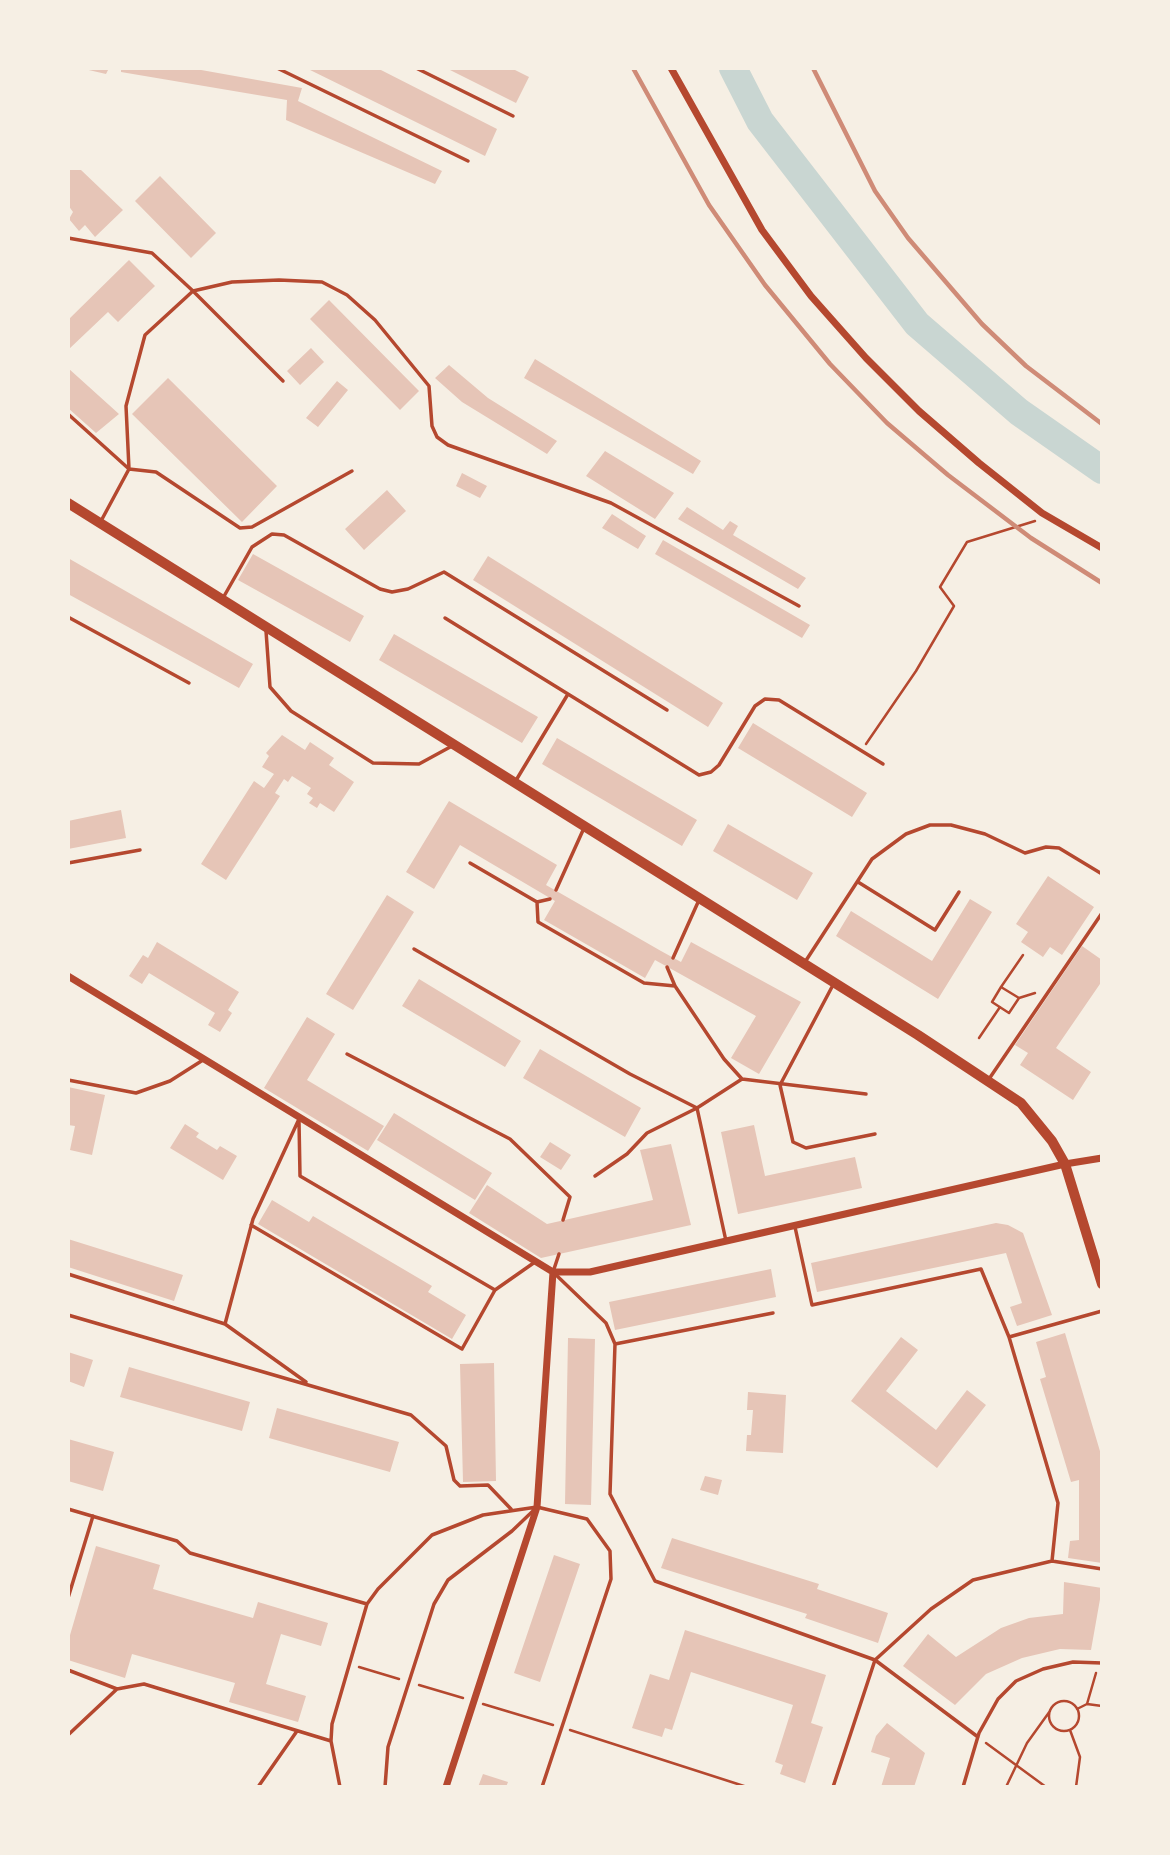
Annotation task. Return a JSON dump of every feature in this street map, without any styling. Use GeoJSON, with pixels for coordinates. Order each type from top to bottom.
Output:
{"type":"FeatureCollection","features":[{"type":"Feature","properties":{"kind":"main road"},"geometry":{"type":"LineString","coordinates":[[68,503],[1021,1102],[1052,1141],[1065,1164],[1102,1284]]}},
{"type":"Feature","properties":{"kind":"street"},"geometry":{"type":"LineString","coordinates":[[671,68],[762,230],[811,296],[866,359],[919,411],[1048,516],[1102,548]]}},
{"type":"Feature","properties":{"kind":"street"},"geometry":{"type":"LineString","coordinates":[[68,976],[553,1272],[590,1272],[1047,1168],[1102,1158]]}},
{"type":"Feature","properties":{"kind":"street"},"geometry":{"type":"LineString","coordinates":[[446,1787],[537,1507],[553,1272]]}},
{"type":"Feature","properties":{"kind":"lane"},"geometry":{"type":"LineString","coordinates":[[277,68],[468,161]]}},
{"type":"Feature","properties":{"kind":"lane"},"geometry":{"type":"LineString","coordinates":[[416,68],[513,116]]}},
{"type":"Feature","properties":{"kind":"lane"},"geometry":{"type":"LineString","coordinates":[[68,238],[152,253],[193,290],[283,381]]}},
{"type":"Feature","properties":{"kind":"lane"},"geometry":{"type":"LineString","coordinates":[[100,523],[129,469],[126,406],[145,335],[193,290],[232,282],[322,282],[347,295],[375,320],[429,386],[432,426],[437,437],[448,445],[611,502],[799,607]]}},
{"type":"Feature","properties":{"kind":"lane"},"geometry":{"type":"LineString","coordinates":[[68,414],[129,469],[156,472],[240,528],[253,527],[352,471]]}},
{"type":"Feature","properties":{"kind":"lane"},"geometry":{"type":"LineString","coordinates":[[222,600],[252,547],[272,534],[284,535],[380,589],[392,592],[408,589],[444,572],[667,710]]}},
{"type":"Feature","properties":{"kind":"lane"},"geometry":{"type":"LineString","coordinates":[[68,617],[189,683]]}},
{"type":"Feature","properties":{"kind":"lane"},"geometry":{"type":"LineString","coordinates":[[445,618],[699,775],[710,772],[719,765],[755,706],[765,699],[779,700],[884,764]]}},
{"type":"Feature","properties":{"kind":"lane"},"geometry":{"type":"LineString","coordinates":[[266,628],[270,687],[291,711],[373,763],[419,764],[454,745]]}},
{"type":"Feature","properties":{"kind":"lane"},"geometry":{"type":"LineString","coordinates":[[515,782],[568,694]]}},
{"type":"Feature","properties":{"kind":"lane"},"geometry":{"type":"LineString","coordinates":[[804,964],[872,859],[888,846],[930,825],[951,825],[985,834],[1025,853],[1046,847],[1059,848],[1102,874]]}},
{"type":"Feature","properties":{"kind":"lane"},"geometry":{"type":"LineString","coordinates":[[556,890],[585,827]]}},
{"type":"Feature","properties":{"kind":"lane"},"geometry":{"type":"LineString","coordinates":[[68,863],[139,850]]}},
{"type":"Feature","properties":{"kind":"lane"},"geometry":{"type":"LineString","coordinates":[[470,863],[537,902],[550,899]]}},
{"type":"Feature","properties":{"kind":"lane"},"geometry":{"type":"LineString","coordinates":[[858,883],[935,930],[959,892]]}},
{"type":"Feature","properties":{"kind":"lane"},"geometry":{"type":"LineString","coordinates":[[673,958],[699,898]]}},
{"type":"Feature","properties":{"kind":"lane"},"geometry":{"type":"LineString","coordinates":[[537,902],[538,922],[643,983],[675,986]]}},
{"type":"Feature","properties":{"kind":"lane"},"geometry":{"type":"LineString","coordinates":[[988,1080],[1102,913]]}},
{"type":"Feature","properties":{"kind":"lane"},"geometry":{"type":"LineString","coordinates":[[414,949],[630,1074],[697,1108]]}},
{"type":"Feature","properties":{"kind":"lane"},"geometry":{"type":"LineString","coordinates":[[667,967],[675,986],[724,1059],[742,1080]]}},
{"type":"Feature","properties":{"kind":"lane"},"geometry":{"type":"LineString","coordinates":[[834,983],[780,1085],[793,1142],[806,1148],[874,1134]]}},
{"type":"Feature","properties":{"kind":"lane"},"geometry":{"type":"LineString","coordinates":[[347,1054],[510,1139],[570,1197],[563,1220]]}},
{"type":"Feature","properties":{"kind":"lane"},"geometry":{"type":"LineString","coordinates":[[68,1080],[136,1094],[170,1081],[203,1060]]}},
{"type":"Feature","properties":{"kind":"lane"},"geometry":{"type":"LineString","coordinates":[[595,1176],[627,1154],[647,1133],[697,1108],[742,1080],[866,1094]]}},
{"type":"Feature","properties":{"kind":"lane"},"geometry":{"type":"LineString","coordinates":[[697,1108],[726,1241]]}},
{"type":"Feature","properties":{"kind":"lane"},"geometry":{"type":"LineString","coordinates":[[225,1324],[251,1225],[299,1119]]}},
{"type":"Feature","properties":{"kind":"lane"},"geometry":{"type":"LineString","coordinates":[[299,1119],[300,1176],[495,1290]]}},
{"type":"Feature","properties":{"kind":"lane"},"geometry":{"type":"LineString","coordinates":[[251,1225],[462,1349],[495,1290],[535,1262]]}},
{"type":"Feature","properties":{"kind":"lane"},"geometry":{"type":"LineString","coordinates":[[795,1225],[811,1305],[981,1269],[1009,1337],[1058,1503],[1052,1561]]}},
{"type":"Feature","properties":{"kind":"lane"},"geometry":{"type":"LineString","coordinates":[[559,1254],[553,1272],[606,1323],[615,1345],[610,1494],[655,1581],[875,1660],[978,1737]]}},
{"type":"Feature","properties":{"kind":"lane"},"geometry":{"type":"LineString","coordinates":[[68,1274],[225,1324],[310,1384]]}},
{"type":"Feature","properties":{"kind":"lane"},"geometry":{"type":"LineString","coordinates":[[1009,1337],[1102,1311]]}},
{"type":"Feature","properties":{"kind":"lane"},"geometry":{"type":"LineString","coordinates":[[615,1345],[773,1313]]}},
{"type":"Feature","properties":{"kind":"lane"},"geometry":{"type":"LineString","coordinates":[[68,1315],[411,1415],[446,1446],[454,1480],[460,1486],[488,1485],[511,1509]]}},
{"type":"Feature","properties":{"kind":"lane"},"geometry":{"type":"LineString","coordinates":[[385,1787],[388,1747],[434,1604],[448,1580],[512,1531],[537,1507]]}},
{"type":"Feature","properties":{"kind":"lane"},"geometry":{"type":"LineString","coordinates":[[340,1787],[331,1741],[332,1724],[368,1604],[400,1565],[432,1535],[454,1524],[511,1509],[537,1507],[587,1519],[610,1550],[611,1579],[542,1787]]}},
{"type":"Feature","properties":{"kind":"lane"},"geometry":{"type":"LineString","coordinates":[[68,1509],[177,1541],[190,1553],[368,1604]]}},
{"type":"Feature","properties":{"kind":"lane"},"geometry":{"type":"LineString","coordinates":[[68,1598],[93,1517]]}},
{"type":"Feature","properties":{"kind":"lane"},"geometry":{"type":"LineString","coordinates":[[833,1787],[875,1660],[931,1609],[973,1580],[1052,1561],[1102,1569]]}},
{"type":"Feature","properties":{"kind":"lane"},"geometry":{"type":"LineString","coordinates":[[963,1787],[978,1737],[998,1699],[1016,1681],[1073,1662],[1100,1663]]}},
{"type":"Feature","properties":{"kind":"lane"},"geometry":{"type":"LineString","coordinates":[[68,1671],[117,1689],[144,1684],[331,1741]]}},
{"type":"Feature","properties":{"kind":"lane"},"geometry":{"type":"LineString","coordinates":[[68,1735],[117,1689]]}},
{"type":"Feature","properties":{"kind":"lane"},"geometry":{"type":"LineString","coordinates":[[258,1787],[297,1731]]}},
{"type":"Feature","properties":{"kind":"path"},"geometry":{"type":"LineString","coordinates":[[862,750],[916,671],[954,606],[940,587],[967,542],[1048,516]]}},
{"type":"Feature","properties":{"kind":"path"},"geometry":{"type":"LineString","coordinates":[[1023,954],[992,1002],[1009,1013],[1019,998],[1049,991]]}},
{"type":"Feature","properties":{"kind":"path"},"geometry":{"type":"LineString","coordinates":[[1001,987],[1019,998]]}},
{"type":"Feature","properties":{"kind":"path"},"geometry":{"type":"LineString","coordinates":[[979,1038],[1000,1007]]}},
{"type":"Feature","properties":{"kind":"path"},"geometry":{"type":"LineString","coordinates":[[1077,1709],[1087,1703],[1100,1663]]}},
{"type":"Feature","properties":{"kind":"path"},"geometry":{"type":"LineString","coordinates":[[349,1664],[747,1787]]}},
{"type":"Feature","properties":{"kind":"path"},"geometry":{"type":"LineString","coordinates":[[1006,1787],[1015,1765],[1052,1708],[1065,1702],[1077,1709]]}},
{"type":"Feature","properties":{"kind":"path"},"geometry":{"type":"LineString","coordinates":[[1087,1703],[1102,1706]]}},
{"type":"Feature","properties":{"kind":"path"},"geometry":{"type":"LineString","coordinates":[[1052,1708],[1049,1717],[1053,1726],[1061,1731],[1070,1730],[1077,1723],[1077,1709]]}},
{"type":"Feature","properties":{"kind":"path"},"geometry":{"type":"LineString","coordinates":[[1070,1730],[1080,1757],[1076,1787]]}},
{"type":"Feature","properties":{"kind":"path"},"geometry":{"type":"LineString","coordinates":[[990,1746],[1044,1786]]}},
{"type":"Feature","properties":{"kind":"building"},"geometry":{"type":"Polygon","coordinates":[[[80,68],[109,68],[106,74],[80,68]]]}},
{"type":"Feature","properties":{"kind":"building"},"geometry":{"type":"Polygon","coordinates":[[[121,68],[190,68],[302,88],[298,101],[442,171],[435,184],[286,120],[287,100],[121,72],[121,68]]]}},
{"type":"Feature","properties":{"kind":"building"},"geometry":{"type":"Polygon","coordinates":[[[306,68],[377,68],[497,129],[485,156],[306,68]]]}},
{"type":"Feature","properties":{"kind":"building"},"geometry":{"type":"Polygon","coordinates":[[[446,68],[511,68],[529,77],[516,103],[446,68]]]}},
{"type":"Feature","properties":{"kind":"building"},"geometry":{"type":"Polygon","coordinates":[[[68,170],[81,170],[123,210],[95,237],[85,225],[79,231],[69,219],[73,212],[68,205],[68,170]]]}},
{"type":"Feature","properties":{"kind":"building"},"geometry":{"type":"Polygon","coordinates":[[[160,176],[216,233],[191,258],[135,201],[160,176]]]}},
{"type":"Feature","properties":{"kind":"building"},"geometry":{"type":"Polygon","coordinates":[[[129,260],[155,286],[118,322],[108,312],[68,350],[68,320],[129,260]]]}},
{"type":"Feature","properties":{"kind":"building"},"geometry":{"type":"Polygon","coordinates":[[[329,300],[419,391],[400,410],[310,319],[329,300]]]}},
{"type":"Feature","properties":{"kind":"building"},"geometry":{"type":"Polygon","coordinates":[[[311,348],[324,362],[300,385],[287,371],[311,348]]]}},
{"type":"Feature","properties":{"kind":"building"},"geometry":{"type":"Polygon","coordinates":[[[535,359],[701,461],[693,474],[524,378],[535,359]]]}},
{"type":"Feature","properties":{"kind":"building"},"geometry":{"type":"Polygon","coordinates":[[[449,365],[488,398],[557,441],[547,454],[462,402],[435,378],[449,365]]]}},
{"type":"Feature","properties":{"kind":"building"},"geometry":{"type":"Polygon","coordinates":[[[68,368],[119,414],[96,433],[68,408],[68,368]]]}},
{"type":"Feature","properties":{"kind":"building"},"geometry":{"type":"Polygon","coordinates":[[[168,378],[277,486],[242,522],[132,414],[168,378]]]}},
{"type":"Feature","properties":{"kind":"building"},"geometry":{"type":"Polygon","coordinates":[[[337,381],[348,390],[318,427],[306,418],[337,381]]]}},
{"type":"Feature","properties":{"kind":"building"},"geometry":{"type":"Polygon","coordinates":[[[605,451],[674,493],[655,519],[586,476],[605,451]]]}},
{"type":"Feature","properties":{"kind":"building"},"geometry":{"type":"Polygon","coordinates":[[[462,473],[487,486],[480,498],[456,486],[462,473]]]}},
{"type":"Feature","properties":{"kind":"building"},"geometry":{"type":"Polygon","coordinates":[[[387,490],[406,511],[364,550],[345,529],[387,490]]]}},
{"type":"Feature","properties":{"kind":"building"},"geometry":{"type":"Polygon","coordinates":[[[687,507],[723,530],[730,521],[738,526],[733,535],[806,578],[798,589],[678,519],[687,507]]]}},
{"type":"Feature","properties":{"kind":"building"},"geometry":{"type":"Polygon","coordinates":[[[612,514],[646,536],[638,549],[602,528],[612,514]]]}},
{"type":"Feature","properties":{"kind":"building"},"geometry":{"type":"Polygon","coordinates":[[[663,540],[810,625],[802,638],[655,554],[663,540]]]}},
{"type":"Feature","properties":{"kind":"building"},"geometry":{"type":"Polygon","coordinates":[[[253,554],[364,616],[350,642],[238,580],[253,554]]]}},
{"type":"Feature","properties":{"kind":"building"},"geometry":{"type":"Polygon","coordinates":[[[488,556],[723,703],[708,727],[473,580],[488,556]]]}},
{"type":"Feature","properties":{"kind":"building"},"geometry":{"type":"Polygon","coordinates":[[[68,558],[253,664],[239,688],[68,594],[68,558]]]}},
{"type":"Feature","properties":{"kind":"building"},"geometry":{"type":"Polygon","coordinates":[[[394,634],[538,717],[522,743],[379,660],[394,634]]]}},
{"type":"Feature","properties":{"kind":"building"},"geometry":{"type":"Polygon","coordinates":[[[753,723],[867,793],[852,817],[738,748],[753,723]]]}},
{"type":"Feature","properties":{"kind":"building"},"geometry":{"type":"Polygon","coordinates":[[[282,735],[305,750],[310,742],[334,758],[329,765],[354,782],[334,812],[320,803],[317,808],[309,803],[313,798],[307,794],[311,788],[292,776],[288,782],[284,779],[275,793],[280,796],[226,880],[201,864],[254,781],[264,788],[274,774],[262,767],[269,756],[266,753],[282,735]]]}},
{"type":"Feature","properties":{"kind":"building"},"geometry":{"type":"Polygon","coordinates":[[[557,738],[697,820],[682,846],[542,764],[557,738]]]}},
{"type":"Feature","properties":{"kind":"building"},"geometry":{"type":"Polygon","coordinates":[[[449,801],[557,865],[546,885],[661,951],[681,962],[691,942],[801,1002],[759,1074],[731,1058],[756,1016],[655,960],[645,978],[544,920],[555,901],[460,845],[434,889],[406,872],[449,801]]]}},
{"type":"Feature","properties":{"kind":"building"},"geometry":{"type":"Polygon","coordinates":[[[121,810],[126,838],[68,849],[68,821],[121,810]]]}},
{"type":"Feature","properties":{"kind":"building"},"geometry":{"type":"Polygon","coordinates":[[[728,824],[813,873],[797,900],[713,851],[728,824]]]}},
{"type":"Feature","properties":{"kind":"building"},"geometry":{"type":"Polygon","coordinates":[[[1048,876],[1094,907],[1062,955],[1050,947],[1043,957],[1021,942],[1028,932],[1016,924],[1048,876]]]}},
{"type":"Feature","properties":{"kind":"building"},"geometry":{"type":"Polygon","coordinates":[[[387,895],[414,912],[353,1010],[326,994],[387,895]]]}},
{"type":"Feature","properties":{"kind":"building"},"geometry":{"type":"Polygon","coordinates":[[[970,899],[992,912],[938,999],[836,936],[851,911],[932,961],[970,899]]]}},
{"type":"Feature","properties":{"kind":"building"},"geometry":{"type":"Polygon","coordinates":[[[157,942],[239,992],[228,1010],[232,1013],[220,1032],[208,1025],[215,1013],[149,973],[142,984],[129,976],[143,955],[148,958],[157,942]]]}},
{"type":"Feature","properties":{"kind":"building"},"geometry":{"type":"Polygon","coordinates":[[[1082,946],[1102,960],[1102,981],[1056,1048],[1091,1072],[1073,1100],[1020,1065],[1028,1053],[1015,1045],[1082,946]]]}},
{"type":"Feature","properties":{"kind":"building"},"geometry":{"type":"Polygon","coordinates":[[[419,979],[521,1041],[505,1067],[402,1006],[419,979]]]}},
{"type":"Feature","properties":{"kind":"building"},"geometry":{"type":"Polygon","coordinates":[[[307,1017],[335,1034],[307,1080],[384,1126],[368,1151],[264,1088],[307,1017]]]}},
{"type":"Feature","properties":{"kind":"building"},"geometry":{"type":"Polygon","coordinates":[[[540,1049],[641,1108],[625,1137],[523,1078],[540,1049]]]}},
{"type":"Feature","properties":{"kind":"building"},"geometry":{"type":"Polygon","coordinates":[[[68,1087],[105,1095],[92,1155],[70,1150],[75,1126],[68,1125],[68,1087]]]}},
{"type":"Feature","properties":{"kind":"building"},"geometry":{"type":"Polygon","coordinates":[[[394,1113],[492,1173],[475,1200],[377,1140],[394,1113]]]}},
{"type":"Feature","properties":{"kind":"building"},"geometry":{"type":"Polygon","coordinates":[[[185,1124],[199,1133],[196,1137],[217,1150],[220,1146],[237,1156],[223,1180],[170,1148],[185,1124]]]}},
{"type":"Feature","properties":{"kind":"building"},"geometry":{"type":"Polygon","coordinates":[[[754,1125],[765,1176],[855,1157],[862,1188],[738,1214],[721,1132],[754,1125]]]}},
{"type":"Feature","properties":{"kind":"building"},"geometry":{"type":"Polygon","coordinates":[[[550,1142],[571,1155],[561,1170],[540,1157],[550,1142]]]}},
{"type":"Feature","properties":{"kind":"building"},"geometry":{"type":"Polygon","coordinates":[[[671,1144],[691,1225],[541,1258],[469,1213],[487,1185],[547,1224],[653,1200],[640,1150],[671,1144]]]}},
{"type":"Feature","properties":{"kind":"building"},"geometry":{"type":"Polygon","coordinates":[[[272,1200],[309,1222],[313,1216],[432,1286],[428,1292],[466,1315],[452,1339],[258,1224],[272,1200]]]}},
{"type":"Feature","properties":{"kind":"building"},"geometry":{"type":"Polygon","coordinates":[[[996,1223],[1008,1225],[1023,1233],[1052,1315],[1017,1326],[1010,1307],[1022,1303],[1006,1253],[817,1292],[811,1263],[996,1223]]]}},
{"type":"Feature","properties":{"kind":"building"},"geometry":{"type":"Polygon","coordinates":[[[68,1239],[183,1275],[174,1301],[68,1267],[68,1239]]]}},
{"type":"Feature","properties":{"kind":"building"},"geometry":{"type":"Polygon","coordinates":[[[771,1269],[776,1297],[615,1330],[609,1302],[771,1269]]]}},
{"type":"Feature","properties":{"kind":"building"},"geometry":{"type":"Polygon","coordinates":[[[1065,1333],[1102,1458],[1102,1563],[1068,1558],[1070,1541],[1079,1540],[1079,1480],[1071,1482],[1040,1379],[1046,1377],[1036,1342],[1065,1333]]]}},
{"type":"Feature","properties":{"kind":"building"},"geometry":{"type":"Polygon","coordinates":[[[901,1337],[918,1350],[886,1391],[936,1430],[967,1390],[986,1405],[937,1468],[851,1401],[901,1337]]]}},
{"type":"Feature","properties":{"kind":"building"},"geometry":{"type":"Polygon","coordinates":[[[568,1338],[595,1339],[591,1505],[565,1504],[568,1338]]]}},
{"type":"Feature","properties":{"kind":"building"},"geometry":{"type":"Polygon","coordinates":[[[68,1352],[93,1360],[84,1387],[68,1381],[68,1352]]]}},
{"type":"Feature","properties":{"kind":"building"},"geometry":{"type":"Polygon","coordinates":[[[494,1363],[496,1481],[463,1482],[460,1364],[494,1363]]]}},
{"type":"Feature","properties":{"kind":"building"},"geometry":{"type":"Polygon","coordinates":[[[129,1367],[250,1402],[242,1431],[120,1397],[129,1367]]]}},
{"type":"Feature","properties":{"kind":"building"},"geometry":{"type":"Polygon","coordinates":[[[748,1392],[786,1395],[783,1453],[746,1451],[747,1435],[751,1435],[753,1410],[747,1410],[748,1392]]]}},
{"type":"Feature","properties":{"kind":"building"},"geometry":{"type":"Polygon","coordinates":[[[277,1408],[399,1442],[390,1472],[269,1438],[277,1408]]]}},
{"type":"Feature","properties":{"kind":"building"},"geometry":{"type":"Polygon","coordinates":[[[68,1439],[114,1452],[103,1491],[68,1481],[68,1439]]]}},
{"type":"Feature","properties":{"kind":"building"},"geometry":{"type":"Polygon","coordinates":[[[705,1476],[722,1480],[718,1495],[700,1490],[705,1476]]]}},
{"type":"Feature","properties":{"kind":"building"},"geometry":{"type":"Polygon","coordinates":[[[672,1538],[819,1584],[817,1589],[888,1613],[878,1643],[805,1618],[807,1614],[661,1568],[672,1538]]]}},
{"type":"Feature","properties":{"kind":"building"},"geometry":{"type":"Polygon","coordinates":[[[96,1546],[160,1565],[153,1589],[253,1618],[258,1602],[328,1623],[321,1646],[281,1634],[266,1684],[306,1696],[298,1722],[229,1702],[235,1683],[132,1654],[125,1678],[68,1660],[68,1642],[96,1546]]]}},
{"type":"Feature","properties":{"kind":"building"},"geometry":{"type":"Polygon","coordinates":[[[554,1555],[580,1564],[540,1682],[514,1673],[554,1555]]]}},
{"type":"Feature","properties":{"kind":"building"},"geometry":{"type":"Polygon","coordinates":[[[1064,1582],[1102,1588],[1091,1650],[1060,1649],[1022,1658],[986,1674],[955,1705],[903,1666],[928,1634],[956,1657],[1001,1628],[1029,1618],[1063,1614],[1064,1582]]]}},
{"type":"Feature","properties":{"kind":"building"},"geometry":{"type":"Polygon","coordinates":[[[685,1630],[826,1675],[811,1723],[823,1727],[805,1783],[780,1774],[783,1765],[775,1762],[793,1705],[691,1672],[672,1730],[665,1728],[662,1737],[632,1728],[650,1674],[669,1680],[685,1630]]]}},
{"type":"Feature","properties":{"kind":"building"},"geometry":{"type":"Polygon","coordinates":[[[887,1723],[925,1753],[914,1787],[881,1787],[890,1758],[871,1752],[876,1736],[887,1723]]]}},
{"type":"Feature","properties":{"kind":"building"},"geometry":{"type":"Polygon","coordinates":[[[483,1774],[508,1782],[506,1787],[478,1787],[483,1774]]]}},
{"type":"Feature","properties":{"kind":"waterway"},"geometry":{"type":"LineString","coordinates":[[733,68],[760,121],[917,324],[1019,412],[1102,470]]}},
{"type":"Feature","properties":{"kind":"railway"},"geometry":{"type":"LineString","coordinates":[[633,68],[709,205],[765,285],[830,364],[887,423],[948,475],[1031,538],[1102,583]]}},
{"type":"Feature","properties":{"kind":"railway"},"geometry":{"type":"LineString","coordinates":[[813,68],[875,191],[908,238],[982,324],[1026,366],[1102,424]]}}]}
